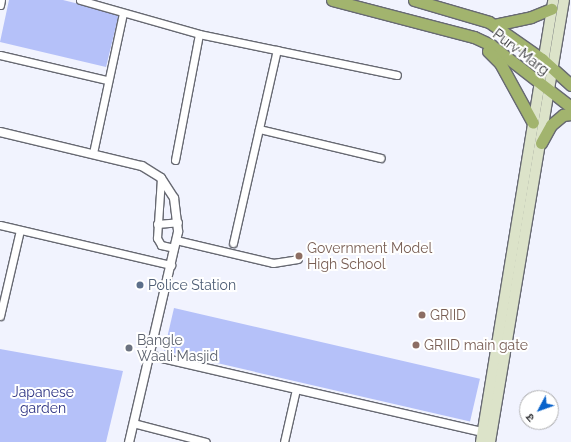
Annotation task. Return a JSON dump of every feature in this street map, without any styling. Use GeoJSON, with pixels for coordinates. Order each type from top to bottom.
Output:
{"type":"FeatureCollection","features":[{"type":"Feature","properties":{"kind":"highway","name":"Purv Marg"},"geometry":{"type":"LineString","coordinates":[[332,0],[474,37],[491,46],[550,93],[571,107]]}},
{"type":"Feature","properties":{"kind":"highway","name":"Purv Marg"},"geometry":{"type":"LineString","coordinates":[[414,0],[494,25],[542,59],[554,72],[571,85]]}},
{"type":"Feature","properties":{"kind":"highway"},"geometry":{"type":"LineString","coordinates":[[494,25],[531,17],[552,4]]}},
{"type":"Feature","properties":{"kind":"highway"},"geometry":{"type":"LineString","coordinates":[[474,37],[500,63],[533,123]]}},
{"type":"Feature","properties":{"kind":"highway"},"geometry":{"type":"LineString","coordinates":[[541,143],[551,125],[563,115],[571,114]]}},
{"type":"Feature","properties":{"kind":"main road"},"geometry":{"type":"LineString","coordinates":[[490,442],[554,72],[564,0]]}},
{"type":"Feature","properties":{"kind":"main road"},"geometry":{"type":"LineString","coordinates":[[482,437],[552,4]]}},
{"type":"Feature","properties":{"kind":"street"},"geometry":{"type":"LineString","coordinates":[[0,5],[1,0]]}},
{"type":"Feature","properties":{"kind":"street"},"geometry":{"type":"LineString","coordinates":[[80,0],[200,34],[397,75]]}},
{"type":"Feature","properties":{"kind":"street"},"geometry":{"type":"LineString","coordinates":[[93,153],[107,80],[123,13]]}},
{"type":"Feature","properties":{"kind":"street"},"geometry":{"type":"LineString","coordinates":[[175,160],[200,34]]}},
{"type":"Feature","properties":{"kind":"street"},"geometry":{"type":"LineString","coordinates":[[234,242],[277,50]]}},
{"type":"Feature","properties":{"kind":"street"},"geometry":{"type":"LineString","coordinates":[[0,55],[107,80]]}},
{"type":"Feature","properties":{"kind":"street"},"geometry":{"type":"LineString","coordinates":[[259,129],[381,158]]}},
{"type":"Feature","properties":{"kind":"street"},"geometry":{"type":"LineString","coordinates":[[0,132],[93,153],[142,166],[161,178],[174,198],[178,222],[176,240],[129,442]]}},
{"type":"Feature","properties":{"kind":"street"},"geometry":{"type":"LineString","coordinates":[[161,178],[157,224],[162,245],[174,248]]}},
{"type":"Feature","properties":{"kind":"street"},"geometry":{"type":"LineString","coordinates":[[157,224],[178,222]]}},
{"type":"Feature","properties":{"kind":"street"},"geometry":{"type":"LineString","coordinates":[[0,225],[171,265]]}},
{"type":"Feature","properties":{"kind":"street"},"geometry":{"type":"LineString","coordinates":[[0,316],[20,230]]}},
{"type":"Feature","properties":{"kind":"street"},"geometry":{"type":"LineString","coordinates":[[176,240],[273,263],[298,259]]}},
{"type":"Feature","properties":{"kind":"street"},"geometry":{"type":"LineString","coordinates":[[149,356],[296,389],[482,437]]}},
{"type":"Feature","properties":{"kind":"street"},"geometry":{"type":"LineString","coordinates":[[284,442],[296,389]]}},
{"type":"Feature","properties":{"kind":"street"},"geometry":{"type":"LineString","coordinates":[[133,423],[206,442]]}},
{"type":"Feature","properties":{"kind":"green space"},"geometry":{"type":"Polygon","coordinates":[[[9,0],[63,0],[119,14],[106,67],[0,42],[9,0]]]}},
{"type":"Feature","properties":{"kind":"green space"},"geometry":{"type":"Polygon","coordinates":[[[174,308],[480,379],[470,422],[164,351],[174,308]]]}},
{"type":"Feature","properties":{"kind":"green space","name":"Japanese garden"},"geometry":{"type":"Polygon","coordinates":[[[0,349],[123,371],[106,442],[0,442],[0,349]]]}},
{"type":"Feature","properties":{"kind":"place","name":"Government Model High School"},"geometry":{"type":"Point","coordinates":[299,256]}},
{"type":"Feature","properties":{"kind":"place","name":"Police Station"},"geometry":{"type":"Point","coordinates":[140,285]}},
{"type":"Feature","properties":{"kind":"place","name":"GRIID"},"geometry":{"type":"Point","coordinates":[422,315]}},
{"type":"Feature","properties":{"kind":"place","name":"GRIID main gate"},"geometry":{"type":"Point","coordinates":[416,345]}},
{"type":"Feature","properties":{"kind":"place","name":"Bangle Waali Masjid"},"geometry":{"type":"Point","coordinates":[129,348]}}]}
